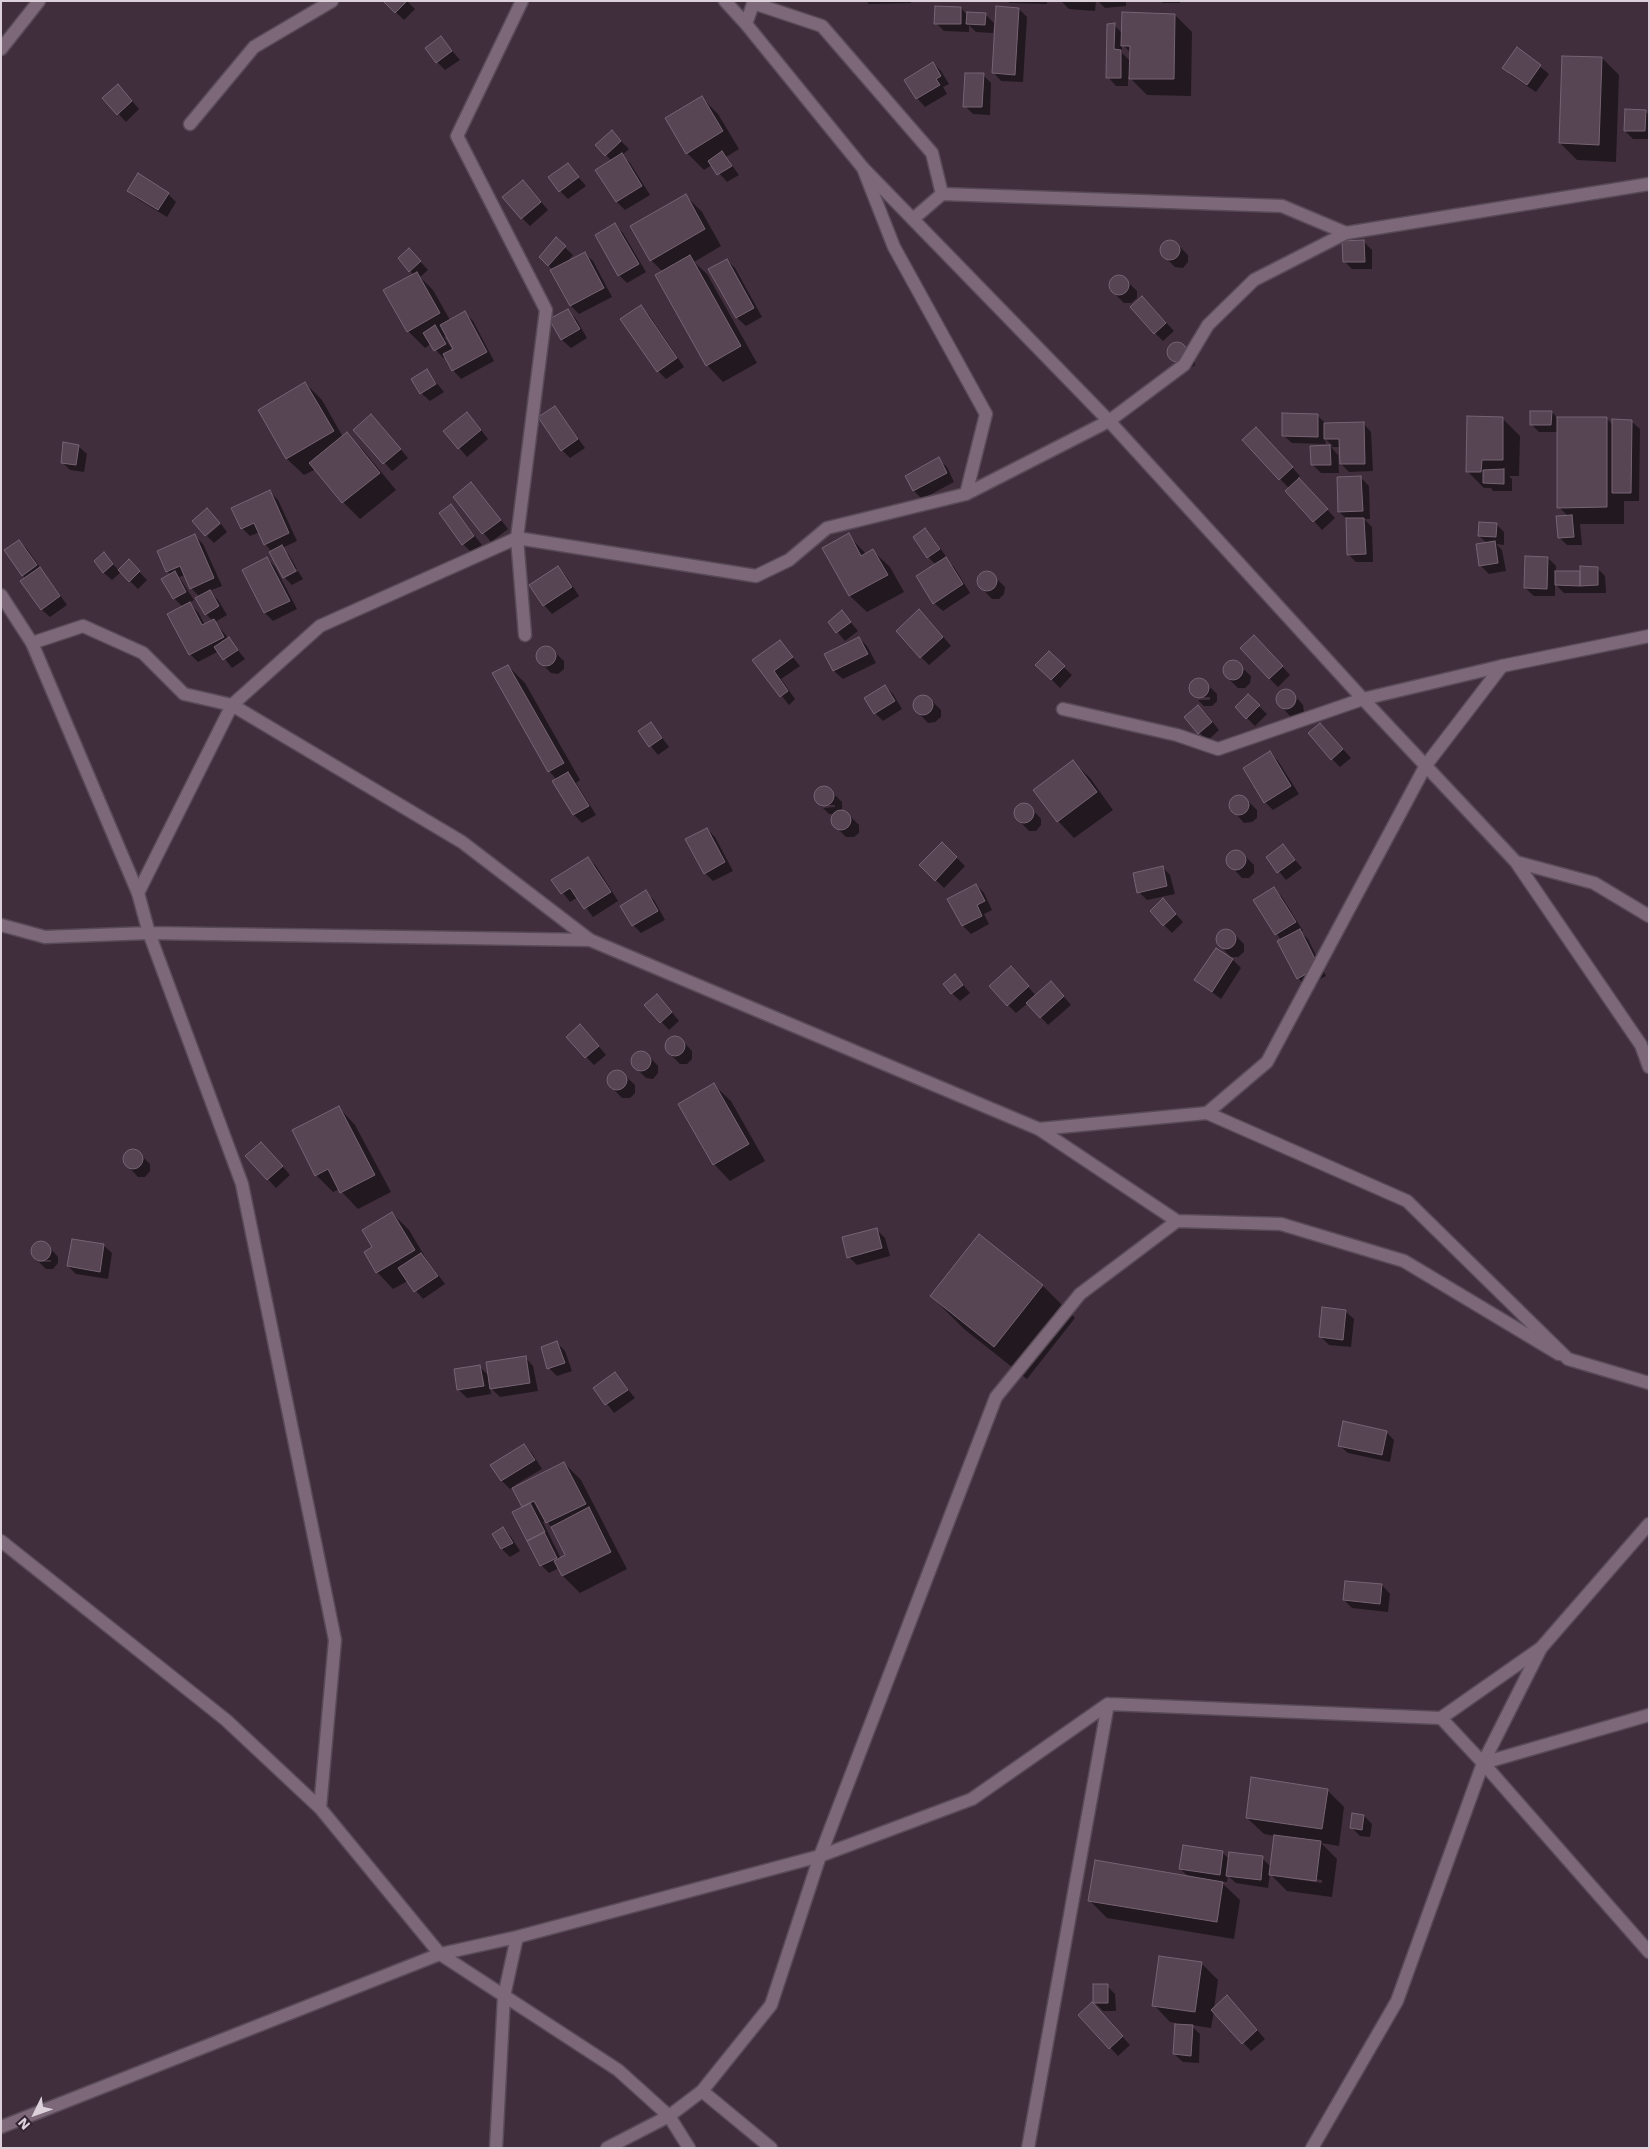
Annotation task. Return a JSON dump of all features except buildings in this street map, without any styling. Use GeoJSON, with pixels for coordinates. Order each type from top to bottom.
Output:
{"type":"FeatureCollection","features":[{"type":"Feature","properties":{"kind":"street"},"geometry":{"type":"LineString","coordinates":[[1,49],[39,1]]}},
{"type":"Feature","properties":{"kind":"street"},"geometry":{"type":"LineString","coordinates":[[190,124],[254,47],[332,1]]}},
{"type":"Feature","properties":{"kind":"street"},"geometry":{"type":"LineString","coordinates":[[522,1],[457,136],[546,310],[518,538],[526,635]]}},
{"type":"Feature","properties":{"kind":"street"},"geometry":{"type":"LineString","coordinates":[[725,1],[746,24],[863,168],[1109,421],[1363,699],[1516,862],[1642,1044],[1649,1068]]}},
{"type":"Feature","properties":{"kind":"street"},"geometry":{"type":"LineString","coordinates":[[746,24],[754,2],[822,26],[932,153],[942,194]]}},
{"type":"Feature","properties":{"kind":"street"},"geometry":{"type":"LineString","coordinates":[[863,168],[894,246],[986,414],[966,494]]}},
{"type":"Feature","properties":{"kind":"street"},"geometry":{"type":"LineString","coordinates":[[138,893],[232,705],[320,626],[518,538],[756,576],[789,560],[827,528],[966,494],[1109,421],[1184,365],[1208,325],[1254,280],[1346,233],[1649,184]]}},
{"type":"Feature","properties":{"kind":"street"},"geometry":{"type":"LineString","coordinates":[[913,219],[942,194],[1282,206],[1346,233]]}},
{"type":"Feature","properties":{"kind":"street"},"geometry":{"type":"LineString","coordinates":[[1,595],[32,643],[138,893],[149,933],[242,1184],[336,1640],[320,1808]]}},
{"type":"Feature","properties":{"kind":"street"},"geometry":{"type":"LineString","coordinates":[[32,643],[83,626],[143,653],[184,694],[232,705],[462,842],[590,940],[1039,1129],[1177,1221],[1281,1224],[1404,1261],[1568,1359],[1649,1383]]}},
{"type":"Feature","properties":{"kind":"street"},"geometry":{"type":"LineString","coordinates":[[1063,709],[1177,735],[1218,749],[1363,699],[1502,666],[1649,636]]}},
{"type":"Feature","properties":{"kind":"street"},"geometry":{"type":"LineString","coordinates":[[1207,1113],[1267,1062],[1426,765],[1502,666]]}},
{"type":"Feature","properties":{"kind":"street"},"geometry":{"type":"LineString","coordinates":[[1516,862],[1594,883],[1649,916]]}},
{"type":"Feature","properties":{"kind":"street"},"geometry":{"type":"LineString","coordinates":[[1,925],[45,937],[149,933],[590,940]]}},
{"type":"Feature","properties":{"kind":"street"},"geometry":{"type":"LineString","coordinates":[[1039,1129],[1207,1113],[1407,1201],[1568,1359]]}},
{"type":"Feature","properties":{"kind":"street"},"geometry":{"type":"LineString","coordinates":[[607,2148],[669,2116],[702,2091],[771,2005],[820,1856],[996,1397],[1080,1294],[1177,1221]]}},
{"type":"Feature","properties":{"kind":"street"},"geometry":{"type":"LineString","coordinates":[[1,2127],[440,1954],[517,1937],[820,1856],[972,1799],[1108,1704],[1441,1718],[1541,1648],[1649,1524]]}},
{"type":"Feature","properties":{"kind":"street"},"geometry":{"type":"LineString","coordinates":[[1,1541],[226,1720],[320,1808],[440,1954],[618,2070],[669,2116],[689,2148]]}},
{"type":"Feature","properties":{"kind":"street"},"geometry":{"type":"LineString","coordinates":[[1312,2148],[1397,2001],[1483,1763],[1541,1648]]}},
{"type":"Feature","properties":{"kind":"street"},"geometry":{"type":"LineString","coordinates":[[1028,2148],[1108,1704]]}},
{"type":"Feature","properties":{"kind":"street"},"geometry":{"type":"LineString","coordinates":[[1483,1763],[1649,1714]]}},
{"type":"Feature","properties":{"kind":"street"},"geometry":{"type":"LineString","coordinates":[[1441,1718],[1649,1952]]}},
{"type":"Feature","properties":{"kind":"street"},"geometry":{"type":"LineString","coordinates":[[496,2148],[504,1996],[517,1937]]}},
{"type":"Feature","properties":{"kind":"street"},"geometry":{"type":"LineString","coordinates":[[702,2091],[771,2148]]}}]}
